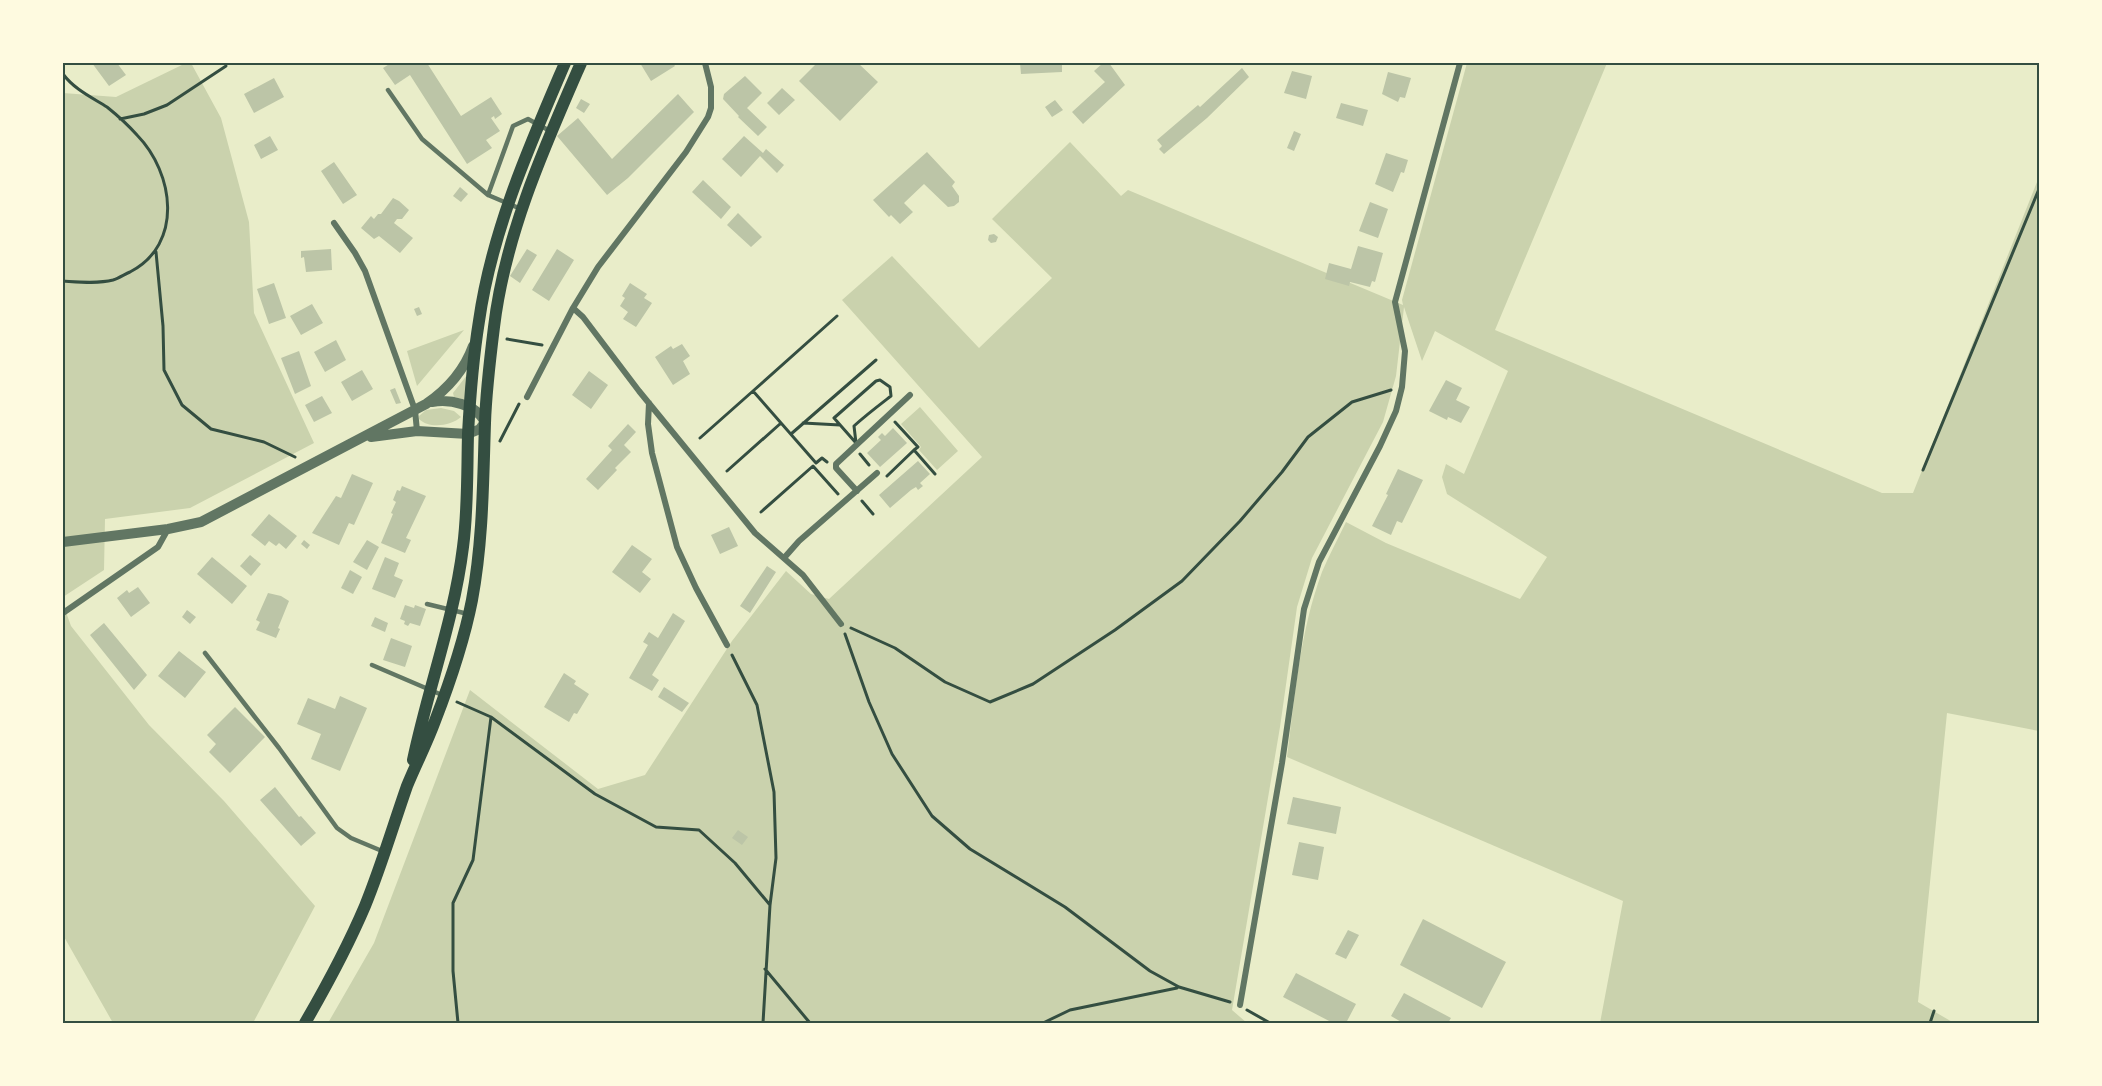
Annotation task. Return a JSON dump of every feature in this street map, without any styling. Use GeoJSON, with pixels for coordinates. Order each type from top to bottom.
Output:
{"type":"FeatureCollection","features":[{"type":"Feature","properties":{"kind":"main road"},"geometry":{"type":"LineString","coordinates":[[408,784],[422,718],[452,610],[463,547],[467,505],[470,408],[479,322],[489,267],[507,204],[564,63]]}},
{"type":"Feature","properties":{"kind":"main road"},"geometry":{"type":"LineString","coordinates":[[305,1023],[351,936],[385,852],[408,784],[444,696],[468,614],[483,509],[485,422],[496,314],[507,258],[522,210],[581,63]]}},
{"type":"Feature","properties":{"kind":"street"},"geometry":{"type":"LineString","coordinates":[[527,397],[573,308],[604,258],[686,152],[708,117],[711,108],[711,87],[705,63]]}},
{"type":"Feature","properties":{"kind":"street"},"geometry":{"type":"LineString","coordinates":[[1239,1005],[1281,768],[1300,630],[1307,598],[1319,562],[1396,411],[1402,387],[1405,351],[1395,302],[1460,63]]}},
{"type":"Feature","properties":{"kind":"street"},"geometry":{"type":"LineString","coordinates":[[334,223],[365,271],[415,410],[417,431]]}},
{"type":"Feature","properties":{"kind":"street"},"geometry":{"type":"LineString","coordinates":[[573,308],[584,316],[649,402],[755,533],[803,575],[842,624]]}},
{"type":"Feature","properties":{"kind":"street"},"geometry":{"type":"LineString","coordinates":[[63,542],[168,529],[201,522],[415,410],[441,394],[462,369],[473,346],[479,322]]}},
{"type":"Feature","properties":{"kind":"street"},"geometry":{"type":"LineString","coordinates":[[856,492],[836,468],[836,464],[910,395]]}},
{"type":"Feature","properties":{"kind":"street"},"geometry":{"type":"LineString","coordinates":[[362,438],[417,431],[468,434],[480,429],[485,422],[483,417],[470,408],[449,401],[426,404]]}},
{"type":"Feature","properties":{"kind":"street"},"geometry":{"type":"LineString","coordinates":[[649,402],[648,424],[652,453],[677,547],[727,645]]}},
{"type":"Feature","properties":{"kind":"street"},"geometry":{"type":"LineString","coordinates":[[784,558],[799,541],[877,473]]}},
{"type":"Feature","properties":{"kind":"street"},"geometry":{"type":"LineString","coordinates":[[63,613],[158,548],[168,529]]}},
{"type":"Feature","properties":{"kind":"lane"},"geometry":{"type":"LineString","coordinates":[[388,90],[422,139],[488,195],[522,210]]}},
{"type":"Feature","properties":{"kind":"lane"},"geometry":{"type":"LineString","coordinates":[[488,195],[513,126],[528,119],[552,132]]}},
{"type":"Feature","properties":{"kind":"lane"},"geometry":{"type":"LineString","coordinates":[[427,604],[468,614]]}},
{"type":"Feature","properties":{"kind":"lane"},"geometry":{"type":"LineString","coordinates":[[205,653],[338,828],[351,838],[385,852]]}},
{"type":"Feature","properties":{"kind":"lane"},"geometry":{"type":"LineString","coordinates":[[372,665],[444,696]]}},
{"type":"Feature","properties":{"kind":"path"},"geometry":{"type":"LineString","coordinates":[[120,119],[144,114],[167,105],[226,66]]}},
{"type":"Feature","properties":{"kind":"path"},"geometry":{"type":"LineString","coordinates":[[63,75],[71,85],[109,109],[120,119],[138,136],[158,163],[167,194],[168,225],[156,252],[139,267],[114,280],[63,282]]}},
{"type":"Feature","properties":{"kind":"path"},"geometry":{"type":"LineString","coordinates":[[1923,470],[2039,189]]}},
{"type":"Feature","properties":{"kind":"path"},"geometry":{"type":"LineString","coordinates":[[156,252],[163,326],[164,370],[182,405],[211,429],[264,442],[299,459]]}},
{"type":"Feature","properties":{"kind":"path"},"geometry":{"type":"LineString","coordinates":[[700,438],[837,316]]}},
{"type":"Feature","properties":{"kind":"path"},"geometry":{"type":"LineString","coordinates":[[501,338],[553,346]]}},
{"type":"Feature","properties":{"kind":"path"},"geometry":{"type":"LineString","coordinates":[[791,434],[876,360]]}},
{"type":"Feature","properties":{"kind":"path"},"geometry":{"type":"LineString","coordinates":[[854,445],[854,426],[873,408],[878,407],[891,396],[886,382],[876,381],[834,418],[854,445],[877,473]]}},
{"type":"Feature","properties":{"kind":"path"},"geometry":{"type":"LineString","coordinates":[[842,624],[895,648],[945,682],[990,702],[1033,684],[1115,630],[1182,581],[1247,513],[1282,472],[1308,436],[1352,402],[1402,387]]}},
{"type":"Feature","properties":{"kind":"path"},"geometry":{"type":"LineString","coordinates":[[753,391],[816,463]]}},
{"type":"Feature","properties":{"kind":"path"},"geometry":{"type":"LineString","coordinates":[[498,444],[521,399],[527,397]]}},
{"type":"Feature","properties":{"kind":"path"},"geometry":{"type":"LineString","coordinates":[[889,415],[918,447],[914,450],[935,474]]}},
{"type":"Feature","properties":{"kind":"path"},"geometry":{"type":"LineString","coordinates":[[727,471],[781,423]]}},
{"type":"Feature","properties":{"kind":"path"},"geometry":{"type":"LineString","coordinates":[[803,423],[840,425]]}},
{"type":"Feature","properties":{"kind":"path"},"geometry":{"type":"LineString","coordinates":[[760,512],[813,466],[845,502]]}},
{"type":"Feature","properties":{"kind":"path"},"geometry":{"type":"LineString","coordinates":[[856,492],[873,514]]}},
{"type":"Feature","properties":{"kind":"path"},"geometry":{"type":"LineString","coordinates":[[842,624],[869,702],[892,754],[932,816],[970,849],[1065,907],[1150,971],[1179,987],[1239,1005],[1270,1023]]}},
{"type":"Feature","properties":{"kind":"path"},"geometry":{"type":"LineString","coordinates":[[727,645],[757,705],[774,792],[776,858],[765,968],[763,1023]]}},
{"type":"Feature","properties":{"kind":"path"},"geometry":{"type":"LineString","coordinates":[[444,696],[491,717],[605,799],[656,827],[699,830],[735,863],[770,905]]}},
{"type":"Feature","properties":{"kind":"path"},"geometry":{"type":"LineString","coordinates":[[458,1023],[453,971],[453,903],[473,860],[491,717]]}},
{"type":"Feature","properties":{"kind":"path"},"geometry":{"type":"LineString","coordinates":[[765,968],[810,1023]]}},
{"type":"Feature","properties":{"kind":"path"},"geometry":{"type":"LineString","coordinates":[[1043,1023],[1070,1010],[1179,987]]}},
{"type":"Feature","properties":{"kind":"path"},"geometry":{"type":"LineString","coordinates":[[1930,1023],[1934,1011]]}},
{"type":"Feature","properties":{"kind":"green space"},"geometry":{"type":"Polygon","coordinates":[[[186,63],[191,63],[221,118],[249,222],[254,313],[314,443],[190,508],[105,519],[104,570],[63,597],[63,93],[116,97],[186,63]]]}},
{"type":"Feature","properties":{"kind":"green space"},"geometry":{"type":"Polygon","coordinates":[[[1467,63],[1607,63],[1495,330],[1882,493],[1913,493],[2039,177],[2039,731],[1947,713],[1918,1002],[1954,1023],[1600,1023],[1623,901],[1287,757],[1299,664],[1308,617],[1322,572],[1346,522],[1386,543],[1520,599],[1547,557],[1447,494],[1442,477],[1446,464],[1464,474],[1508,371],[1435,331],[1422,361],[1404,307],[1396,376],[1383,422],[1312,558],[1297,607],[1280,727],[1232,1010],[1247,1023],[328,1023],[374,943],[470,690],[598,789],[645,775],[732,641],[786,571],[811,594],[829,599],[982,457],[842,300],[892,256],[979,348],[1052,278],[992,219],[1070,142],[1121,196],[1128,190],[1403,305],[1402,300],[1467,63]]]}},
{"type":"Feature","properties":{"kind":"green space"},"geometry":{"type":"Polygon","coordinates":[[[464,330],[417,386],[407,351],[464,330]]]}},
{"type":"Feature","properties":{"kind":"green space"},"geometry":{"type":"Polygon","coordinates":[[[467,375],[466,400],[454,397],[453,393],[467,375]]]}},
{"type":"Feature","properties":{"kind":"green space"},"geometry":{"type":"Polygon","coordinates":[[[920,407],[958,451],[937,470],[919,450],[921,447],[901,424],[920,407]]]}},
{"type":"Feature","properties":{"kind":"green space"},"geometry":{"type":"Polygon","coordinates":[[[441,408],[454,411],[461,417],[452,423],[440,425],[428,424],[419,419],[419,416],[426,410],[441,408]]]}},
{"type":"Feature","properties":{"kind":"green space"},"geometry":{"type":"Polygon","coordinates":[[[63,604],[71,626],[149,725],[224,801],[315,906],[253,1023],[113,1023],[63,935],[63,604]]]}},
{"type":"Feature","properties":{"kind":"building"},"geometry":{"type":"Polygon","coordinates":[[[92,63],[117,63],[126,75],[109,86],[92,63]]]}},
{"type":"Feature","properties":{"kind":"building"},"geometry":{"type":"Polygon","coordinates":[[[391,63],[427,63],[461,116],[491,97],[502,114],[495,119],[494,116],[491,118],[500,131],[486,140],[492,148],[467,164],[410,75],[395,85],[383,68],[391,63]]]}},
{"type":"Feature","properties":{"kind":"building"},"geometry":{"type":"Polygon","coordinates":[[[640,63],[673,63],[675,66],[651,81],[640,63]]]}},
{"type":"Feature","properties":{"kind":"building"},"geometry":{"type":"Polygon","coordinates":[[[817,63],[858,63],[878,82],[840,121],[799,81],[817,63]]]}},
{"type":"Feature","properties":{"kind":"building"},"geometry":{"type":"Polygon","coordinates":[[[1020,63],[1062,63],[1062,72],[1021,74],[1020,63]]]}},
{"type":"Feature","properties":{"kind":"building"},"geometry":{"type":"Polygon","coordinates":[[[1103,63],[1109,63],[1125,85],[1083,124],[1072,112],[1105,82],[1094,71],[1103,63]]]}},
{"type":"Feature","properties":{"kind":"building"},"geometry":{"type":"Polygon","coordinates":[[[1242,68],[1249,77],[1207,118],[1164,154],[1159,149],[1162,146],[1157,140],[1198,105],[1200,107],[1242,68]]]}},
{"type":"Feature","properties":{"kind":"building"},"geometry":{"type":"Polygon","coordinates":[[[1292,71],[1312,76],[1306,99],[1284,93],[1292,71]]]}},
{"type":"Feature","properties":{"kind":"building"},"geometry":{"type":"Polygon","coordinates":[[[1388,72],[1411,78],[1405,98],[1400,97],[1398,102],[1382,94],[1388,72]]]}},
{"type":"Feature","properties":{"kind":"building"},"geometry":{"type":"Polygon","coordinates":[[[745,76],[762,93],[747,108],[767,127],[758,136],[723,99],[724,94],[745,76]]]}},
{"type":"Feature","properties":{"kind":"building"},"geometry":{"type":"Polygon","coordinates":[[[274,78],[284,97],[254,113],[244,94],[274,78]]]}},
{"type":"Feature","properties":{"kind":"building"},"geometry":{"type":"Polygon","coordinates":[[[782,88],[795,100],[779,115],[767,103],[782,88]]]}},
{"type":"Feature","properties":{"kind":"building"},"geometry":{"type":"Polygon","coordinates":[[[678,94],[694,112],[628,178],[607,195],[557,136],[578,118],[612,159],[678,94]]]}},
{"type":"Feature","properties":{"kind":"building"},"geometry":{"type":"Polygon","coordinates":[[[581,99],[590,104],[584,113],[576,108],[581,99]]]}},
{"type":"Feature","properties":{"kind":"building"},"geometry":{"type":"Polygon","coordinates":[[[1055,100],[1063,110],[1052,117],[1045,107],[1055,100]]]}},
{"type":"Feature","properties":{"kind":"building"},"geometry":{"type":"Polygon","coordinates":[[[1341,103],[1368,110],[1363,126],[1336,118],[1341,103]]]}},
{"type":"Feature","properties":{"kind":"building"},"geometry":{"type":"Polygon","coordinates":[[[1294,131],[1301,134],[1294,151],[1287,148],[1294,131]]]}},
{"type":"Feature","properties":{"kind":"building"},"geometry":{"type":"Polygon","coordinates":[[[270,136],[278,150],[261,159],[254,145],[270,136]]]}},
{"type":"Feature","properties":{"kind":"building"},"geometry":{"type":"Polygon","coordinates":[[[744,136],[763,153],[766,149],[784,165],[777,173],[760,156],[741,177],[722,159],[744,136]]]}},
{"type":"Feature","properties":{"kind":"building"},"geometry":{"type":"Polygon","coordinates":[[[927,152],[955,182],[952,186],[959,196],[959,202],[948,207],[924,184],[904,203],[913,212],[900,224],[891,215],[889,217],[873,200],[927,152]]]}},
{"type":"Feature","properties":{"kind":"building"},"geometry":{"type":"Polygon","coordinates":[[[1386,153],[1408,160],[1404,173],[1401,172],[1393,192],[1375,184],[1386,153]]]}},
{"type":"Feature","properties":{"kind":"building"},"geometry":{"type":"Polygon","coordinates":[[[334,162],[357,195],[343,204],[321,171],[334,162]]]}},
{"type":"Feature","properties":{"kind":"building"},"geometry":{"type":"Polygon","coordinates":[[[703,180],[731,207],[721,219],[692,192],[703,180]]]}},
{"type":"Feature","properties":{"kind":"building"},"geometry":{"type":"Polygon","coordinates":[[[460,187],[468,194],[461,202],[453,196],[460,187]]]}},
{"type":"Feature","properties":{"kind":"building"},"geometry":{"type":"Polygon","coordinates":[[[393,198],[409,210],[402,219],[397,219],[394,223],[413,238],[400,253],[379,236],[374,239],[361,228],[371,216],[374,219],[381,214],[393,198]]]}},
{"type":"Feature","properties":{"kind":"building"},"geometry":{"type":"Polygon","coordinates":[[[1370,202],[1388,209],[1378,238],[1359,231],[1370,202]]]}},
{"type":"Feature","properties":{"kind":"building"},"geometry":{"type":"Polygon","coordinates":[[[738,213],[762,237],[751,247],[727,225],[738,213]]]}},
{"type":"Feature","properties":{"kind":"building"},"geometry":{"type":"Polygon","coordinates":[[[994,234],[998,237],[996,242],[991,243],[988,240],[989,235],[994,234]]]}},
{"type":"Feature","properties":{"kind":"building"},"geometry":{"type":"Polygon","coordinates":[[[1358,246],[1383,253],[1375,282],[1372,281],[1370,287],[1350,282],[1349,286],[1325,279],[1329,263],[1351,269],[1358,246]]]}},
{"type":"Feature","properties":{"kind":"building"},"geometry":{"type":"Polygon","coordinates":[[[331,249],[332,270],[306,272],[301,251],[331,249]]]}},
{"type":"Feature","properties":{"kind":"building"},"geometry":{"type":"Polygon","coordinates":[[[527,249],[537,255],[520,283],[510,276],[527,249]]]}},
{"type":"Feature","properties":{"kind":"building"},"geometry":{"type":"Polygon","coordinates":[[[557,249],[574,260],[549,301],[532,290],[557,249]]]}},
{"type":"Feature","properties":{"kind":"building"},"geometry":{"type":"Polygon","coordinates":[[[274,283],[286,318],[269,324],[257,289],[274,283]]]}},
{"type":"Feature","properties":{"kind":"building"},"geometry":{"type":"Polygon","coordinates":[[[630,283],[647,294],[644,298],[652,303],[636,327],[623,319],[628,312],[620,306],[625,298],[622,296],[630,283]]]}},
{"type":"Feature","properties":{"kind":"building"},"geometry":{"type":"Polygon","coordinates":[[[312,304],[323,323],[301,335],[290,316],[312,304]]]}},
{"type":"Feature","properties":{"kind":"building"},"geometry":{"type":"Polygon","coordinates":[[[419,307],[422,314],[417,316],[414,309],[419,307]]]}},
{"type":"Feature","properties":{"kind":"building"},"geometry":{"type":"Polygon","coordinates":[[[336,340],[346,360],[325,372],[314,352],[336,340]]]}},
{"type":"Feature","properties":{"kind":"building"},"geometry":{"type":"Polygon","coordinates":[[[682,344],[690,356],[683,361],[690,374],[673,385],[655,357],[671,346],[673,349],[682,344]]]}},
{"type":"Feature","properties":{"kind":"building"},"geometry":{"type":"Polygon","coordinates":[[[299,351],[311,386],[295,394],[281,358],[299,351]]]}},
{"type":"Feature","properties":{"kind":"building"},"geometry":{"type":"Polygon","coordinates":[[[362,370],[373,389],[352,401],[341,382],[362,370]]]}},
{"type":"Feature","properties":{"kind":"building"},"geometry":{"type":"Polygon","coordinates":[[[589,371],[608,385],[591,409],[572,395],[589,371]]]}},
{"type":"Feature","properties":{"kind":"building"},"geometry":{"type":"Polygon","coordinates":[[[1446,380],[1462,388],[1456,400],[1470,407],[1461,423],[1448,417],[1447,420],[1429,411],[1446,380]]]}},
{"type":"Feature","properties":{"kind":"building"},"geometry":{"type":"Polygon","coordinates":[[[395,388],[401,403],[396,404],[390,390],[395,388]]]}},
{"type":"Feature","properties":{"kind":"building"},"geometry":{"type":"Polygon","coordinates":[[[322,396],[332,413],[314,422],[305,405],[322,396]]]}},
{"type":"Feature","properties":{"kind":"building"},"geometry":{"type":"Polygon","coordinates":[[[628,424],[636,432],[624,445],[631,452],[598,490],[586,479],[612,450],[608,446],[628,424]]]}},
{"type":"Feature","properties":{"kind":"building"},"geometry":{"type":"Polygon","coordinates":[[[893,428],[907,443],[880,467],[867,453],[881,440],[878,437],[882,433],[885,436],[893,428]]]}},
{"type":"Feature","properties":{"kind":"building"},"geometry":{"type":"Polygon","coordinates":[[[918,461],[930,474],[920,483],[923,486],[918,490],[916,487],[911,490],[890,508],[879,495],[918,461]]]}},
{"type":"Feature","properties":{"kind":"building"},"geometry":{"type":"Polygon","coordinates":[[[1398,469],[1423,480],[1402,523],[1397,521],[1391,535],[1372,526],[1398,469]]]}},
{"type":"Feature","properties":{"kind":"building"},"geometry":{"type":"Polygon","coordinates":[[[352,474],[373,483],[354,525],[349,523],[339,545],[312,533],[336,496],[341,498],[352,474]]]}},
{"type":"Feature","properties":{"kind":"building"},"geometry":{"type":"Polygon","coordinates":[[[402,486],[426,496],[406,538],[411,540],[405,553],[381,543],[393,514],[391,513],[396,502],[393,500],[397,490],[400,491],[402,486]]]}},
{"type":"Feature","properties":{"kind":"building"},"geometry":{"type":"Polygon","coordinates":[[[269,514],[297,536],[286,549],[279,543],[276,546],[269,541],[265,546],[251,535],[269,514]]]}},
{"type":"Feature","properties":{"kind":"building"},"geometry":{"type":"Polygon","coordinates":[[[729,527],[738,546],[720,554],[711,535],[729,527]]]}},
{"type":"Feature","properties":{"kind":"building"},"geometry":{"type":"Polygon","coordinates":[[[304,540],[310,545],[307,549],[301,544],[304,540]]]}},
{"type":"Feature","properties":{"kind":"building"},"geometry":{"type":"Polygon","coordinates":[[[367,540],[379,547],[367,570],[353,562],[367,540]]]}},
{"type":"Feature","properties":{"kind":"building"},"geometry":{"type":"Polygon","coordinates":[[[632,545],[652,559],[642,572],[651,579],[640,593],[612,572],[632,545]]]}},
{"type":"Feature","properties":{"kind":"building"},"geometry":{"type":"Polygon","coordinates":[[[250,555],[261,564],[251,576],[240,566],[250,555]]]}},
{"type":"Feature","properties":{"kind":"building"},"geometry":{"type":"Polygon","coordinates":[[[212,557],[247,586],[232,604],[197,574],[212,557]]]}},
{"type":"Feature","properties":{"kind":"building"},"geometry":{"type":"Polygon","coordinates":[[[385,557],[399,563],[394,576],[403,580],[395,598],[372,589],[385,557]]]}},
{"type":"Feature","properties":{"kind":"building"},"geometry":{"type":"Polygon","coordinates":[[[767,566],[776,572],[750,613],[740,606],[767,566]]]}},
{"type":"Feature","properties":{"kind":"building"},"geometry":{"type":"Polygon","coordinates":[[[350,570],[362,577],[353,594],[341,588],[350,570]]]}},
{"type":"Feature","properties":{"kind":"building"},"geometry":{"type":"Polygon","coordinates":[[[138,587],[150,603],[131,617],[117,598],[127,590],[129,593],[138,587]]]}},
{"type":"Feature","properties":{"kind":"building"},"geometry":{"type":"Polygon","coordinates":[[[268,593],[281,596],[289,601],[276,638],[256,630],[260,622],[256,620],[268,593]]]}},
{"type":"Feature","properties":{"kind":"building"},"geometry":{"type":"Polygon","coordinates":[[[405,605],[414,608],[415,605],[426,609],[420,626],[410,623],[408,626],[400,619],[405,605]]]}},
{"type":"Feature","properties":{"kind":"building"},"geometry":{"type":"Polygon","coordinates":[[[187,610],[196,617],[190,624],[182,617],[187,610]]]}},
{"type":"Feature","properties":{"kind":"building"},"geometry":{"type":"Polygon","coordinates":[[[673,613],[685,621],[652,675],[659,680],[652,691],[629,678],[648,645],[643,642],[649,632],[658,638],[673,613]]]}},
{"type":"Feature","properties":{"kind":"building"},"geometry":{"type":"Polygon","coordinates":[[[375,617],[388,623],[385,632],[371,626],[375,617]]]}},
{"type":"Feature","properties":{"kind":"building"},"geometry":{"type":"Polygon","coordinates":[[[104,623],[147,675],[134,690],[90,635],[104,623]]]}},
{"type":"Feature","properties":{"kind":"building"},"geometry":{"type":"Polygon","coordinates":[[[391,638],[412,646],[405,667],[383,660],[391,638]]]}},
{"type":"Feature","properties":{"kind":"building"},"geometry":{"type":"Polygon","coordinates":[[[179,651],[206,672],[185,698],[158,676],[179,651]]]}},
{"type":"Feature","properties":{"kind":"building"},"geometry":{"type":"Polygon","coordinates":[[[564,673],[576,681],[574,684],[589,694],[577,714],[574,713],[569,722],[544,707],[564,673]]]}},
{"type":"Feature","properties":{"kind":"building"},"geometry":{"type":"Polygon","coordinates":[[[664,687],[689,703],[682,712],[658,697],[664,687]]]}},
{"type":"Feature","properties":{"kind":"building"},"geometry":{"type":"Polygon","coordinates":[[[340,696],[367,708],[340,771],[311,759],[321,734],[297,724],[308,698],[335,709],[340,696]]]}},
{"type":"Feature","properties":{"kind":"building"},"geometry":{"type":"Polygon","coordinates":[[[235,707],[265,737],[230,773],[209,752],[216,744],[207,735],[235,707]]]}},
{"type":"Feature","properties":{"kind":"building"},"geometry":{"type":"Polygon","coordinates":[[[275,787],[299,817],[301,816],[316,833],[301,846],[260,800],[275,787]]]}},
{"type":"Feature","properties":{"kind":"building"},"geometry":{"type":"Polygon","coordinates":[[[1293,797],[1341,807],[1336,834],[1287,824],[1293,797]]]}},
{"type":"Feature","properties":{"kind":"building"},"geometry":{"type":"Polygon","coordinates":[[[738,830],[748,837],[742,845],[732,838],[738,830]]]}},
{"type":"Feature","properties":{"kind":"building"},"geometry":{"type":"Polygon","coordinates":[[[1299,842],[1324,847],[1318,880],[1292,875],[1299,842]]]}},
{"type":"Feature","properties":{"kind":"building"},"geometry":{"type":"Polygon","coordinates":[[[1423,919],[1506,962],[1482,1008],[1400,965],[1423,919]]]}},
{"type":"Feature","properties":{"kind":"building"},"geometry":{"type":"Polygon","coordinates":[[[1348,930],[1359,935],[1346,959],[1335,954],[1348,930]]]}},
{"type":"Feature","properties":{"kind":"building"},"geometry":{"type":"Polygon","coordinates":[[[1296,973],[1356,1004],[1346,1023],[1333,1023],[1283,997],[1296,973]]]}},
{"type":"Feature","properties":{"kind":"building"},"geometry":{"type":"Polygon","coordinates":[[[1404,993],[1451,1018],[1448,1023],[1403,1023],[1391,1016],[1404,993]]]}}]}
